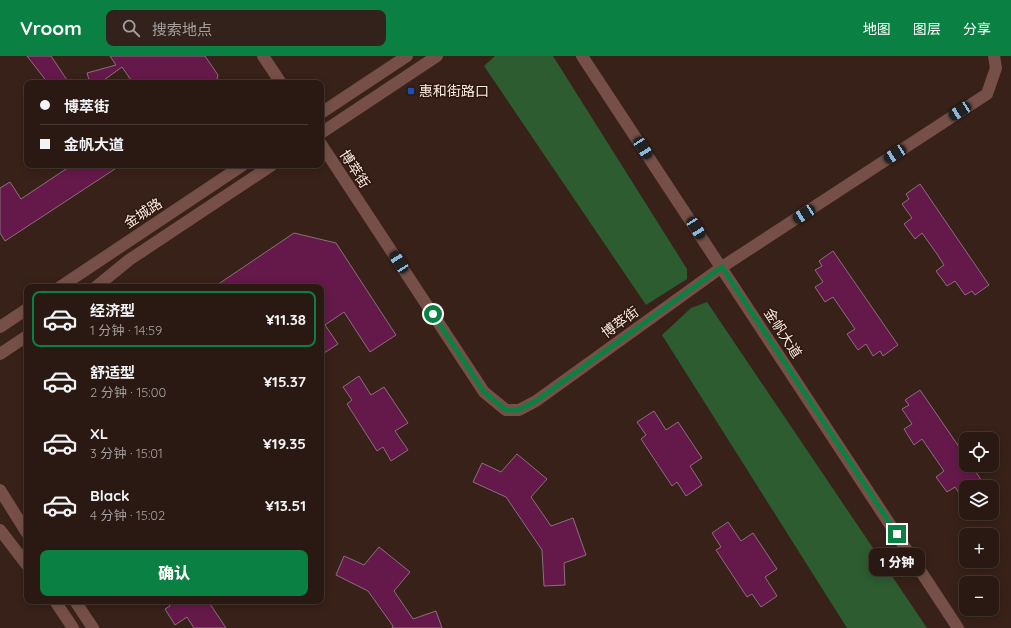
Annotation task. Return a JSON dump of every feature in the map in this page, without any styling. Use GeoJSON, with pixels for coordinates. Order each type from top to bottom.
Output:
{"type":"FeatureCollection","features":[{"type":"Feature","properties":{"kind":"street"},"geometry":{"type":"LineString","coordinates":[[263,56],[279,80]]}},
{"type":"Feature","properties":{"kind":"street"},"geometry":{"type":"LineString","coordinates":[[324,111],[407,56]]}},
{"type":"Feature","properties":{"kind":"street"},"geometry":{"type":"LineString","coordinates":[[324,131],[437,56]]}},
{"type":"Feature","properties":{"kind":"street","name":"金帆大道"},"geometry":{"type":"LineString","coordinates":[[582,56],[958,628]]}},
{"type":"Feature","properties":{"kind":"street","name":"博萃街"},"geometry":{"type":"LineString","coordinates":[[324,149],[484,392],[506,410],[519,410],[536,401],[722,267],[986,94],[996,68],[994,56]]}},
{"type":"Feature","properties":{"kind":"street","name":"金城路"},"geometry":{"type":"LineString","coordinates":[[64,284],[238,168]]}},
{"type":"Feature","properties":{"kind":"street"},"geometry":{"type":"LineString","coordinates":[[100,284],[129,260],[267,168]]}},
{"type":"Feature","properties":{"kind":"street"},"geometry":{"type":"LineString","coordinates":[[0,327],[24,311]]}},
{"type":"Feature","properties":{"kind":"street"},"geometry":{"type":"LineString","coordinates":[[0,322],[14,318]]}},
{"type":"Feature","properties":{"kind":"street"},"geometry":{"type":"LineString","coordinates":[[1,354],[24,338]]}},
{"type":"Feature","properties":{"kind":"street"},"geometry":{"type":"LineString","coordinates":[[0,490],[24,528]]}},
{"type":"Feature","properties":{"kind":"street"},"geometry":{"type":"LineString","coordinates":[[0,530],[24,561]]}},
{"type":"Feature","properties":{"kind":"street"},"geometry":{"type":"LineString","coordinates":[[58,604],[73,628]]}},
{"type":"Feature","properties":{"kind":"street"},"geometry":{"type":"LineString","coordinates":[[77,604],[93,628]]}},
{"type":"Feature","properties":{"kind":"green space"},"geometry":{"type":"Polygon","coordinates":[[[495,56],[553,56],[687,269],[687,279],[646,305],[484,66],[495,56]]]}},
{"type":"Feature","properties":{"kind":"green space"},"geometry":{"type":"Polygon","coordinates":[[[707,302],[927,628],[847,628],[662,335],[691,308],[707,302]]]}},
{"type":"Feature","properties":{"kind":"building"},"geometry":{"type":"Polygon","coordinates":[[[27,56],[51,56],[67,80],[46,80],[27,56]]]}},
{"type":"Feature","properties":{"kind":"building"},"geometry":{"type":"Polygon","coordinates":[[[110,56],[205,56],[218,75],[217,80],[131,80],[122,67],[104,80],[89,80],[87,73],[116,65],[110,56]]]}},
{"type":"Feature","properties":{"kind":"building"},"geometry":{"type":"Polygon","coordinates":[[[68,168],[116,168],[5,241],[0,233],[0,188],[10,182],[21,199],[68,168]]]}},
{"type":"Feature","properties":{"kind":"building"},"geometry":{"type":"Polygon","coordinates":[[[920,184],[989,285],[975,295],[972,291],[965,295],[955,281],[947,286],[936,271],[944,265],[937,254],[922,233],[915,239],[904,224],[912,218],[902,204],[909,199],[906,194],[920,184]]]}},
{"type":"Feature","properties":{"kind":"building"},"geometry":{"type":"Polygon","coordinates":[[[294,233],[336,243],[396,335],[370,352],[344,312],[325,325],[338,344],[324,353],[324,284],[218,284],[294,233]]]}},
{"type":"Feature","properties":{"kind":"building"},"geometry":{"type":"Polygon","coordinates":[[[833,251],[898,345],[883,356],[880,351],[873,356],[866,344],[858,350],[847,334],[855,329],[833,297],[825,302],[815,287],[823,282],[815,270],[822,266],[819,261],[833,251]]]}},
{"type":"Feature","properties":{"kind":"building"},"geometry":{"type":"Polygon","coordinates":[[[359,376],[371,395],[384,387],[408,423],[395,431],[408,450],[391,461],[383,447],[377,451],[347,404],[352,400],[343,387],[359,376]]]}},
{"type":"Feature","properties":{"kind":"building"},"geometry":{"type":"Polygon","coordinates":[[[920,390],[959,447],[959,472],[976,472],[981,480],[959,480],[959,493],[955,487],[947,492],[936,477],[944,471],[922,439],[914,445],[904,429],[912,424],[902,409],[909,405],[905,400],[920,390]]]}},
{"type":"Feature","properties":{"kind":"building"},"geometry":{"type":"Polygon","coordinates":[[[654,411],[666,430],[678,422],[702,458],[690,466],[702,485],[686,496],[677,482],[672,486],[641,439],[646,435],[637,422],[654,411]]]}},
{"type":"Feature","properties":{"kind":"building"},"geometry":{"type":"Polygon","coordinates":[[[517,454],[547,479],[531,497],[551,526],[573,518],[586,555],[564,563],[565,585],[544,586],[542,550],[506,497],[473,482],[482,463],[501,472],[517,454]]]}},
{"type":"Feature","properties":{"kind":"building"},"geometry":{"type":"Polygon","coordinates":[[[728,522],[741,541],[753,533],[777,569],[765,577],[777,596],[761,607],[752,594],[747,597],[716,550],[721,547],[712,533],[728,522]]]}},
{"type":"Feature","properties":{"kind":"building"},"geometry":{"type":"Polygon","coordinates":[[[379,547],[410,572],[394,591],[413,619],[436,611],[442,628],[392,628],[393,626],[368,591],[336,575],[344,556],[364,565],[379,547]]]}},
{"type":"Feature","properties":{"kind":"building"},"geometry":{"type":"Polygon","coordinates":[[[169,604],[210,604],[226,628],[194,628],[187,617],[175,625],[165,609],[170,606],[169,604]]]}},
{"type":"Feature","properties":{"kind":"place","name":"惠和街路口"},"geometry":{"type":"Point","coordinates":[411,91]}},
{"type":"Feature","properties":{"kind":"route"},"geometry":{"type":"LineString","coordinates":[[433,314],[484,392],[496,404],[506,410],[519,410],[536,401],[722,267],[897,534]]}}]}
